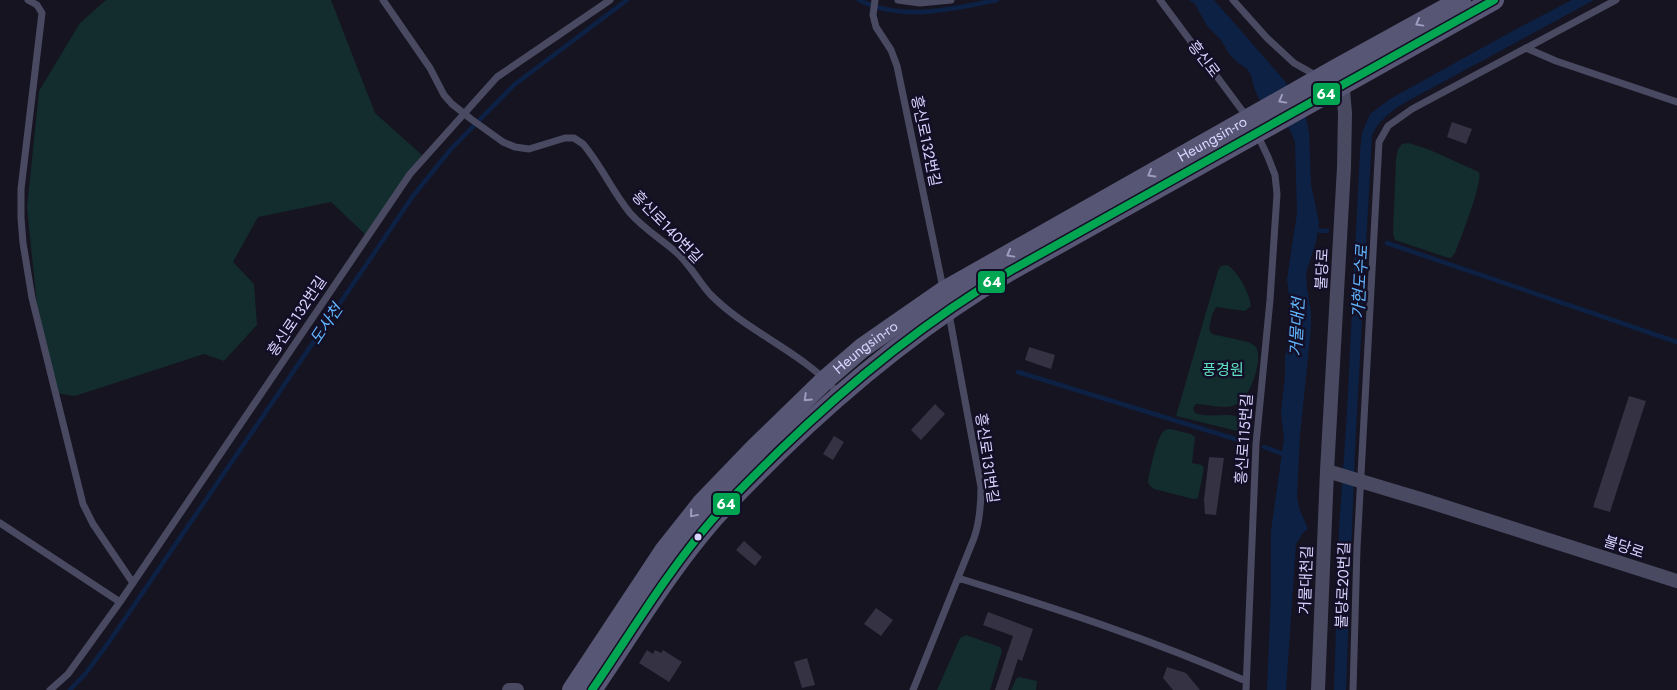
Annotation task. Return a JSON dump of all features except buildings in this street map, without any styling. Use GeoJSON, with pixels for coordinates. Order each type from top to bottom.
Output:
{"type":"FeatureCollection","features":[{"type":"Feature","properties":{"kind":"main road"},"geometry":{"type":"LineString","coordinates":[[1256,125],[1461,0]]}},
{"type":"Feature","properties":{"kind":"main road"},"geometry":{"type":"LineString","coordinates":[[1325,83],[1494,0]]}},
{"type":"Feature","properties":{"kind":"main road","name":"Heungsin-ro"},"geometry":{"type":"LineString","coordinates":[[572,690],[636,592],[685,523],[729,474],[826,379],[862,348],[1256,125]]}},
{"type":"Feature","properties":{"kind":"main road","name":"Heungsin-ro"},"geometry":{"type":"LineString","coordinates":[[592,690],[667,581],[712,520],[736,493],[812,418],[906,339],[946,300]]}},
{"type":"Feature","properties":{"kind":"street","name":"불당로"},"geometry":{"type":"LineString","coordinates":[[1325,83],[1345,113],[1344,167],[1327,471],[1677,581]]}},
{"type":"Feature","properties":{"kind":"street","name":"거물대천길"},"geometry":{"type":"LineString","coordinates":[[1318,690],[1327,471]]}},
{"type":"Feature","properties":{"kind":"street"},"geometry":{"type":"LineString","coordinates":[[509,690],[517,690]]}},
{"type":"Feature","properties":{"kind":"lane"},"geometry":{"type":"LineString","coordinates":[[28,0],[42,13],[21,189],[24,243],[32,298],[83,504],[92,524],[133,583]]}},
{"type":"Feature","properties":{"kind":"lane","name":"흥신로140번길"},"geometry":{"type":"LineString","coordinates":[[383,0],[430,68],[444,95],[452,104],[504,142],[515,147],[528,149],[565,138],[574,138],[583,144],[630,212],[644,228],[681,257],[710,294],[826,379],[840,395]]}},
{"type":"Feature","properties":{"kind":"lane","name":"흥신로132번길"},"geometry":{"type":"LineString","coordinates":[[50,690],[68,674],[120,602],[410,174],[436,144],[468,116],[497,77],[610,0]]}},
{"type":"Feature","properties":{"kind":"lane","name":"흥신로132번길"},"geometry":{"type":"LineString","coordinates":[[875,0],[873,15],[876,27],[892,50],[897,66],[946,300]]}},
{"type":"Feature","properties":{"kind":"lane"},"geometry":{"type":"LineString","coordinates":[[898,0],[920,3],[951,0]]}},
{"type":"Feature","properties":{"kind":"lane","name":"흥신로"},"geometry":{"type":"LineString","coordinates":[[1160,0],[1256,125]]}},
{"type":"Feature","properties":{"kind":"lane"},"geometry":{"type":"LineString","coordinates":[[1233,0],[1267,38],[1294,63],[1325,83]]}},
{"type":"Feature","properties":{"kind":"lane","name":"불당로20번길"},"geometry":{"type":"LineString","coordinates":[[1353,690],[1358,548],[1379,142],[1388,126],[1402,116],[1616,0]]}},
{"type":"Feature","properties":{"kind":"lane"},"geometry":{"type":"LineString","coordinates":[[1526,48],[1677,102]]}},
{"type":"Feature","properties":{"kind":"lane","name":"흥신로115번길"},"geometry":{"type":"LineString","coordinates":[[1246,690],[1256,444],[1270,300],[1277,194],[1275,175],[1256,125]]}},
{"type":"Feature","properties":{"kind":"lane","name":"흥신로131번길"},"geometry":{"type":"LineString","coordinates":[[913,690],[979,524],[982,509],[981,487],[946,300]]}},
{"type":"Feature","properties":{"kind":"lane"},"geometry":{"type":"LineString","coordinates":[[0,523],[120,602]]}},
{"type":"Feature","properties":{"kind":"lane"},"geometry":{"type":"LineString","coordinates":[[958,578],[1045,605],[1183,654],[1246,681]]}},
{"type":"Feature","properties":{"kind":"green space"},"geometry":{"type":"Polygon","coordinates":[[[106,0],[331,0],[375,113],[422,155],[369,238],[331,202],[258,217],[233,262],[254,284],[257,325],[224,361],[204,354],[75,396],[55,393],[37,306],[27,207],[39,91],[80,23],[106,0]]]}},
{"type":"Feature","properties":{"kind":"green space"},"geometry":{"type":"Polygon","coordinates":[[[1409,143],[1430,150],[1479,172],[1478,187],[1470,212],[1455,253],[1451,258],[1395,240],[1393,234],[1396,159],[1398,149],[1402,144],[1409,143]]]}},
{"type":"Feature","properties":{"kind":"green space","name":"풍경원"},"geometry":{"type":"Polygon","coordinates":[[[1227,265],[1243,283],[1251,306],[1245,311],[1216,307],[1209,329],[1212,334],[1254,345],[1257,349],[1258,363],[1254,380],[1245,396],[1235,405],[1221,407],[1196,404],[1193,408],[1195,413],[1202,415],[1230,415],[1244,419],[1251,424],[1251,429],[1248,432],[1241,432],[1176,416],[1218,271],[1221,266],[1227,265]]]}},
{"type":"Feature","properties":{"kind":"green space"},"geometry":{"type":"Polygon","coordinates":[[[1166,429],[1191,434],[1195,437],[1192,463],[1202,465],[1204,468],[1198,498],[1193,499],[1154,489],[1148,482],[1158,441],[1166,429]]]}},
{"type":"Feature","properties":{"kind":"green space"},"geometry":{"type":"Polygon","coordinates":[[[966,635],[1000,647],[1002,651],[990,690],[937,690],[960,638],[966,635]]]}},
{"type":"Feature","properties":{"kind":"green space"},"geometry":{"type":"Polygon","coordinates":[[[1019,677],[1037,681],[1036,690],[1011,690],[1016,679],[1019,677]]]}},
{"type":"Feature","properties":{"kind":"water","name":"거물대천"},"geometry":{"type":"Polygon","coordinates":[[[1189,0],[1214,0],[1284,80],[1306,118],[1309,133],[1311,184],[1319,223],[1316,242],[1306,273],[1311,328],[1300,435],[1297,497],[1299,508],[1308,529],[1296,544],[1286,690],[1267,690],[1271,595],[1271,531],[1284,439],[1281,413],[1285,357],[1290,335],[1290,304],[1287,279],[1297,213],[1295,142],[1290,130],[1275,112],[1259,99],[1251,75],[1246,68],[1230,55],[1221,40],[1207,26],[1195,4],[1189,0]]]}},
{"type":"Feature","properties":{"kind":"water","name":"가현도수로"},"geometry":{"type":"Polygon","coordinates":[[[1572,0],[1594,0],[1406,102],[1386,116],[1372,135],[1355,449],[1346,690],[1334,690],[1339,530],[1362,133],[1370,114],[1390,99],[1572,0]]]}},
{"type":"Feature","properties":{"kind":"waterway","name":"도사천"},"geometry":{"type":"LineString","coordinates":[[70,690],[86,673],[109,642],[413,196],[451,149],[514,85],[627,0]]}},
{"type":"Feature","properties":{"kind":"waterway","name":"도사천"},"geometry":{"type":"LineString","coordinates":[[859,0],[875,7],[892,11],[910,12],[945,10],[997,0]]}},
{"type":"Feature","properties":{"kind":"waterway"},"geometry":{"type":"LineString","coordinates":[[1314,230],[1327,231]]}},
{"type":"Feature","properties":{"kind":"waterway"},"geometry":{"type":"LineString","coordinates":[[1387,243],[1677,342]]}},
{"type":"Feature","properties":{"kind":"waterway"},"geometry":{"type":"LineString","coordinates":[[1018,372],[1248,443]]}},
{"type":"Feature","properties":{"kind":"waterway"},"geometry":{"type":"LineString","coordinates":[[1264,447],[1286,455]]}},
{"type":"Feature","properties":{"kind":"transit line","name":"64"},"geometry":{"type":"LineString","coordinates":[[592,690],[680,560],[712,520],[805,426],[889,354],[948,311],[1010,271],[1494,0]]}}]}
